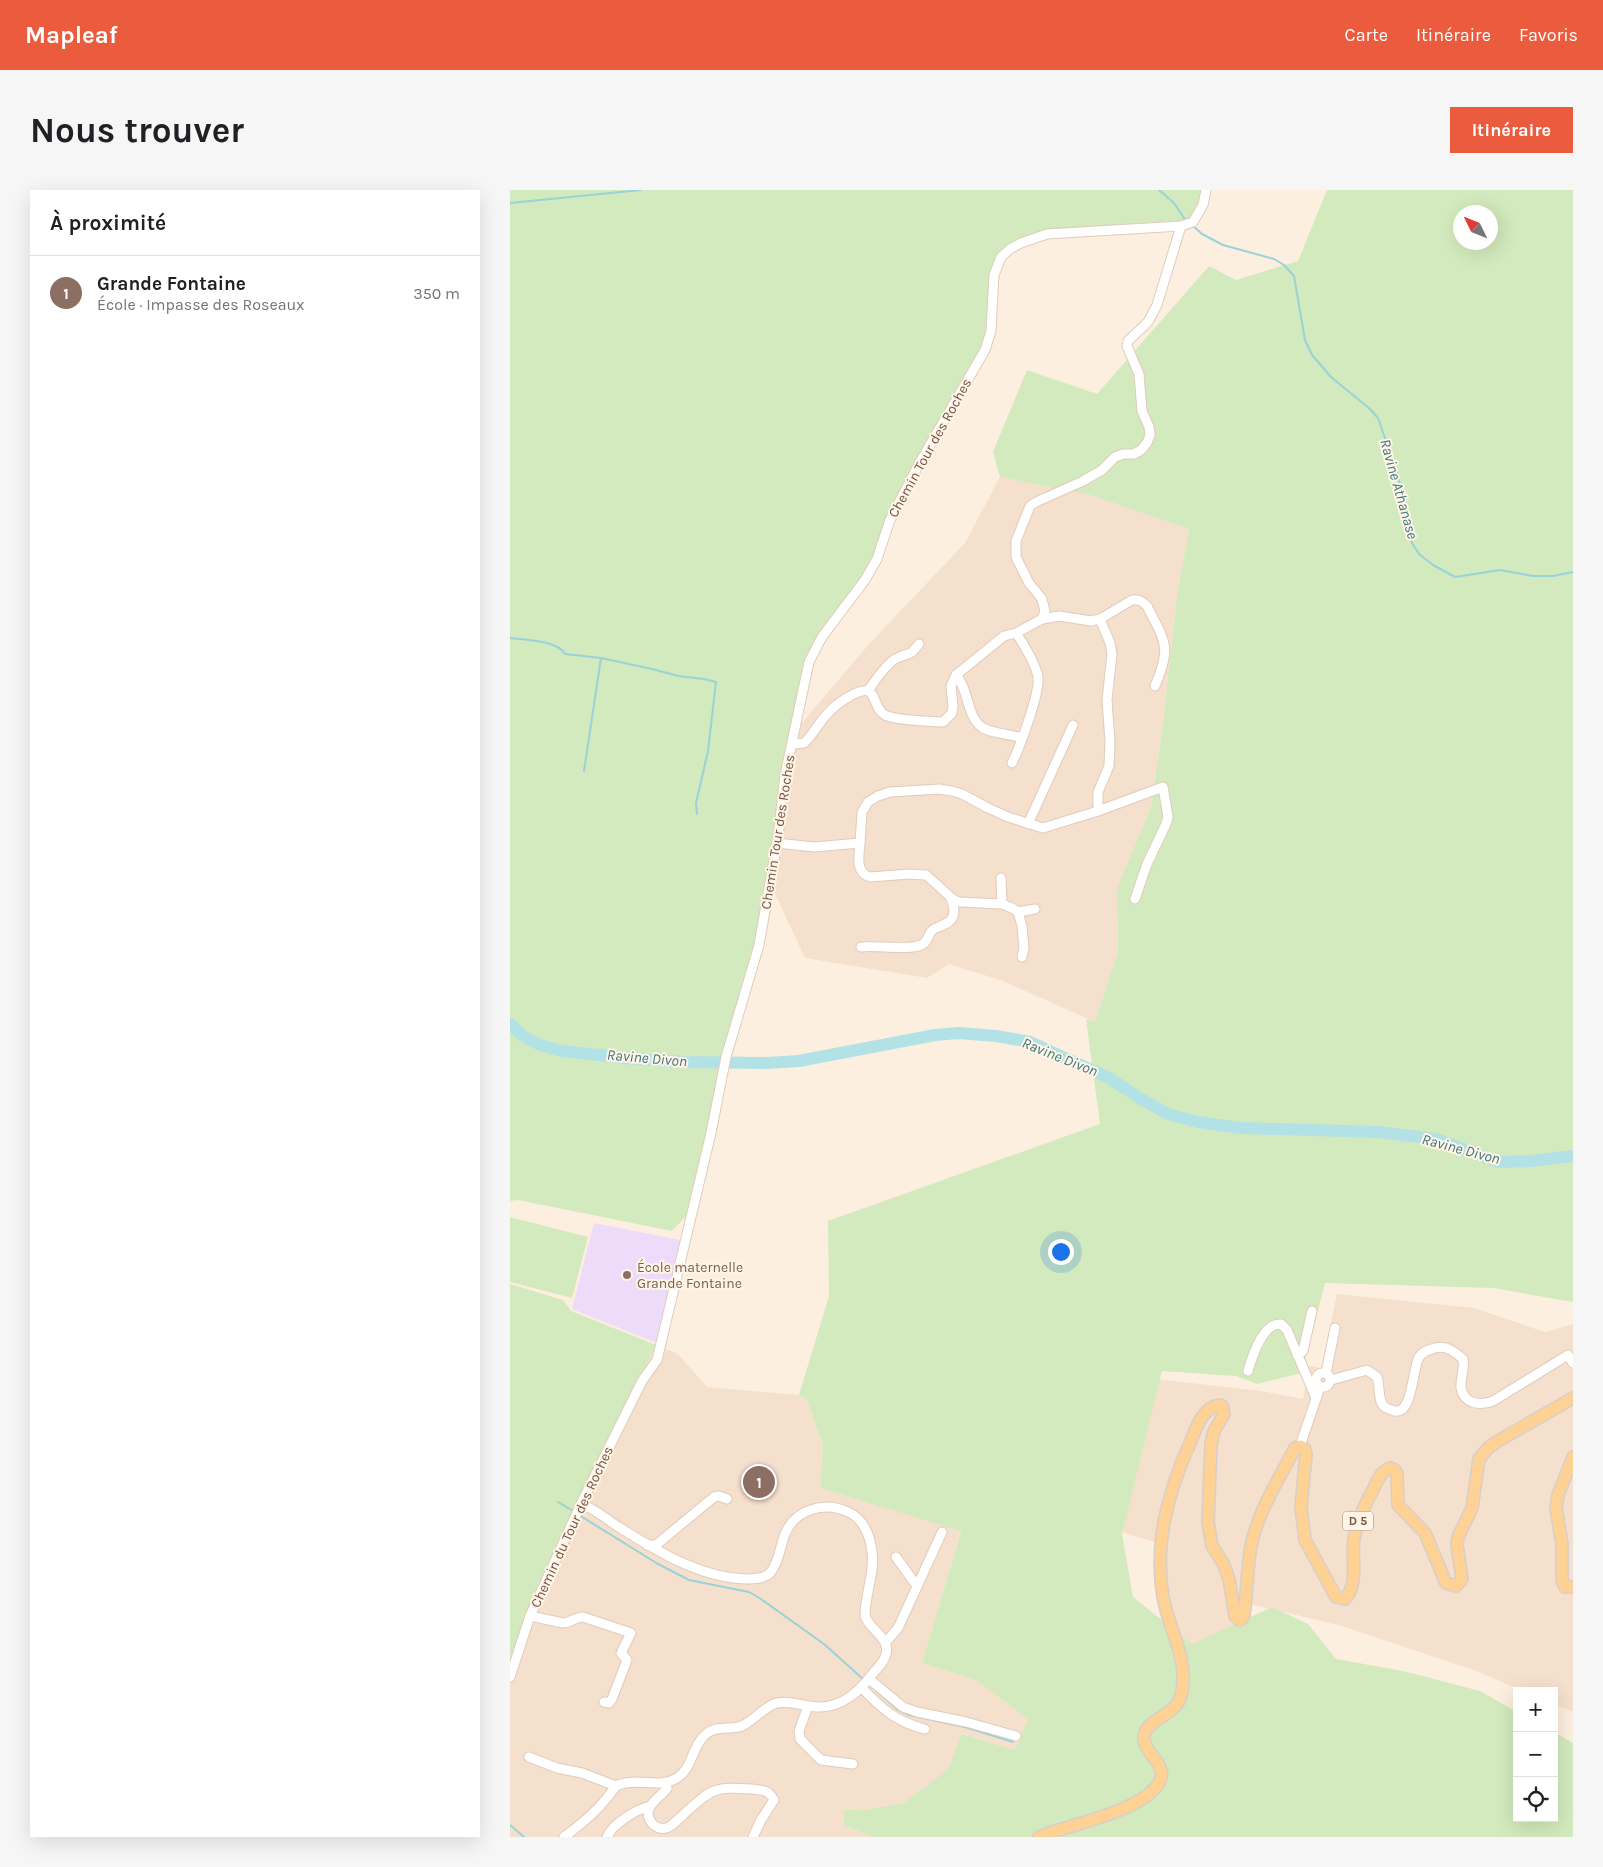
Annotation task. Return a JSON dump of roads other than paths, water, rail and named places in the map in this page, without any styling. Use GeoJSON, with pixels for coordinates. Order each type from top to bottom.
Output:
{"type":"FeatureCollection","features":[{"type":"Feature","properties":{"kind":"main road","name":"D 5"},"geometry":{"type":"LineString","coordinates":[[1300,1446],[1305,1449],[1306,1454],[1302,1507],[1305,1540],[1336,1597],[1345,1599],[1350,1593],[1354,1540],[1358,1521],[1382,1473],[1391,1468],[1397,1474],[1398,1505],[1425,1533],[1443,1579],[1450,1585],[1456,1586],[1462,1579],[1457,1544],[1458,1537],[1472,1508],[1477,1467],[1481,1457],[1488,1448],[1498,1441],[1573,1398]]}},
{"type":"Feature","properties":{"kind":"main road"},"geometry":{"type":"LineString","coordinates":[[1038,1837],[1126,1807],[1147,1796],[1159,1783],[1160,1768],[1144,1743],[1144,1733],[1150,1724],[1169,1713],[1175,1706],[1180,1697],[1184,1668],[1179,1645],[1170,1623],[1163,1597],[1160,1557],[1162,1530],[1167,1504],[1190,1444],[1204,1414],[1219,1405],[1222,1406],[1224,1414],[1214,1431],[1211,1444],[1208,1522],[1212,1546],[1223,1563],[1229,1579],[1235,1616],[1238,1620],[1243,1617],[1252,1545],[1258,1522],[1295,1448],[1300,1446]]}},
{"type":"Feature","properties":{"kind":"main road"},"geometry":{"type":"LineString","coordinates":[[1573,1457],[1558,1495],[1556,1508],[1562,1544],[1562,1580],[1565,1587],[1573,1587]]}},
{"type":"Feature","properties":{"kind":"street"},"geometry":{"type":"LineString","coordinates":[[1042,619],[1045,611],[1042,599],[1029,583],[1016,557],[1016,541],[1027,512],[1036,502],[1083,481],[1102,470],[1115,457],[1123,454],[1134,454],[1147,443],[1150,435],[1142,410],[1140,374],[1127,346],[1128,341],[1148,322],[1157,304],[1181,226],[1193,222],[1203,205],[1206,190]]}},
{"type":"Feature","properties":{"kind":"street","name":"Chemin Tour des Roches"},"geometry":{"type":"LineString","coordinates":[[642,1381],[657,1360],[711,1133],[722,1072],[759,945],[785,775],[793,744],[805,675],[814,649],[865,580],[877,559],[890,520],[919,464],[985,350],[991,331],[994,275],[1001,257],[1021,243],[1047,234],[1181,226]]}},
{"type":"Feature","properties":{"kind":"street"},"geometry":{"type":"LineString","coordinates":[[793,744],[804,744],[828,713],[860,690],[868,691],[872,694],[877,708],[884,715],[892,718],[943,722],[952,713],[951,686],[956,675],[1004,636],[1016,633],[1042,619],[1059,616],[1091,621],[1100,619],[1137,599],[1147,606],[1164,641],[1166,655],[1154,686]]}},
{"type":"Feature","properties":{"kind":"street"},"geometry":{"type":"LineString","coordinates":[[1098,811],[1098,792],[1109,766],[1110,742],[1107,700],[1112,654],[1110,643],[1100,619]]}},
{"type":"Feature","properties":{"kind":"street"},"geometry":{"type":"LineString","coordinates":[[1012,763],[1018,751],[1038,689],[1038,678],[1016,633]]}},
{"type":"Feature","properties":{"kind":"street"},"geometry":{"type":"LineString","coordinates":[[868,691],[890,663],[897,658],[907,656],[920,644]]}},
{"type":"Feature","properties":{"kind":"street"},"geometry":{"type":"LineString","coordinates":[[956,675],[963,684],[972,714],[978,724],[990,731],[1022,738]]}},
{"type":"Feature","properties":{"kind":"street"},"geometry":{"type":"LineString","coordinates":[[1028,824],[1073,725]]}},
{"type":"Feature","properties":{"kind":"street"},"geometry":{"type":"LineString","coordinates":[[1022,957],[1024,948],[1022,926],[1018,912],[1012,908],[1002,904],[960,902],[950,897],[926,875],[918,873],[865,876],[859,868],[860,843],[862,812],[868,802],[890,792],[939,789],[962,794],[988,808],[1043,828],[1098,811],[1162,787],[1168,817],[1144,871],[1135,899]]}},
{"type":"Feature","properties":{"kind":"street"},"geometry":{"type":"LineString","coordinates":[[776,843],[814,847],[860,843]]}},
{"type":"Feature","properties":{"kind":"street"},"geometry":{"type":"LineString","coordinates":[[1001,878],[1002,904]]}},
{"type":"Feature","properties":{"kind":"street"},"geometry":{"type":"LineString","coordinates":[[861,947],[871,945],[921,946],[926,942],[930,932],[947,924],[952,919],[954,905],[950,897]]}},
{"type":"Feature","properties":{"kind":"street"},"geometry":{"type":"LineString","coordinates":[[1018,912],[1034,908]]}},
{"type":"Feature","properties":{"kind":"street"},"geometry":{"type":"LineString","coordinates":[[1297,1355],[1303,1351],[1312,1312]]}},
{"type":"Feature","properties":{"kind":"street"},"geometry":{"type":"LineString","coordinates":[[1248,1371],[1251,1359],[1267,1330],[1277,1324],[1281,1324],[1287,1330],[1316,1398]]}},
{"type":"Feature","properties":{"kind":"street"},"geometry":{"type":"LineString","coordinates":[[1300,1446],[1320,1387],[1329,1386],[1328,1377],[1335,1328]]}},
{"type":"Feature","properties":{"kind":"street"},"geometry":{"type":"LineString","coordinates":[[1328,1377],[1366,1370],[1377,1377],[1381,1401],[1385,1408],[1395,1412],[1407,1405],[1420,1355],[1440,1346],[1456,1353],[1463,1359],[1465,1368],[1461,1386],[1463,1394],[1469,1401],[1477,1404],[1493,1401],[1568,1355],[1573,1363]]}},
{"type":"Feature","properties":{"kind":"street","name":"Chemin du Tour des Roches"},"geometry":{"type":"LineString","coordinates":[[510,1677],[530,1616],[642,1381]]}},
{"type":"Feature","properties":{"kind":"street"},"geometry":{"type":"LineString","coordinates":[[646,1544],[656,1545],[714,1497],[720,1496],[727,1499]]}},
{"type":"Feature","properties":{"kind":"street"},"geometry":{"type":"LineString","coordinates":[[564,1837],[583,1823],[616,1786],[634,1781],[665,1783],[678,1777],[686,1769],[698,1743],[706,1733],[717,1729],[739,1727],[774,1704],[784,1703],[820,1707],[839,1704],[853,1696],[884,1659],[887,1650],[886,1642],[867,1622],[865,1616],[873,1557],[870,1537],[862,1522],[851,1514],[836,1507],[820,1507],[804,1512],[792,1522],[785,1534],[775,1564],[769,1574],[759,1578],[743,1579],[693,1568],[646,1544],[582,1504]]}},
{"type":"Feature","properties":{"kind":"street"},"geometry":{"type":"LineString","coordinates":[[886,1642],[898,1628],[942,1532]]}},
{"type":"Feature","properties":{"kind":"street"},"geometry":{"type":"LineString","coordinates":[[896,1557],[917,1586]]}},
{"type":"Feature","properties":{"kind":"street"},"geometry":{"type":"LineString","coordinates":[[530,1616],[563,1623],[583,1617],[630,1633],[621,1653],[627,1660],[612,1699],[608,1703],[604,1702]]}},
{"type":"Feature","properties":{"kind":"street"},"geometry":{"type":"LineString","coordinates":[[869,1679],[903,1707],[1016,1736]]}},
{"type":"Feature","properties":{"kind":"street"},"geometry":{"type":"LineString","coordinates":[[861,1687],[891,1716],[925,1729]]}},
{"type":"Feature","properties":{"kind":"street"},"geometry":{"type":"LineString","coordinates":[[808,1706],[798,1732],[800,1740],[821,1760],[853,1764]]}},
{"type":"Feature","properties":{"kind":"street"},"geometry":{"type":"LineString","coordinates":[[529,1757],[557,1768],[582,1773],[616,1786]]}},
{"type":"Feature","properties":{"kind":"street"},"geometry":{"type":"LineString","coordinates":[[665,1783],[666,1788],[664,1792],[650,1806],[648,1811],[650,1821],[655,1827],[665,1828],[670,1826],[708,1793],[727,1788],[765,1790],[772,1794],[774,1800],[753,1837]]}},
{"type":"Feature","properties":{"kind":"street"},"geometry":{"type":"LineString","coordinates":[[607,1837],[609,1832],[625,1818],[640,1808],[650,1806]]}},
{"type":"Feature","properties":{"kind":"waterway","name":"Ravine Athanase"},"geometry":{"type":"LineString","coordinates":[[510,203],[641,190]]}},
{"type":"Feature","properties":{"kind":"waterway","name":"Ravine Athanase"},"geometry":{"type":"LineString","coordinates":[[1159,190],[1174,203],[1186,221]]}},
{"type":"Feature","properties":{"kind":"waterway","name":"Ravine Athanase"},"geometry":{"type":"LineString","coordinates":[[1192,225],[1202,234],[1223,245],[1274,259],[1284,265],[1294,276],[1305,340],[1312,355],[1331,377],[1370,409],[1378,418],[1397,473],[1404,500],[1407,529],[1412,543],[1419,554],[1433,565],[1455,577],[1500,570],[1533,576],[1553,576],[1573,572]]}},
{"type":"Feature","properties":{"kind":"waterway"},"geometry":{"type":"LineString","coordinates":[[510,638],[548,643],[561,649],[565,654],[601,658],[678,676],[716,682],[708,751],[696,803],[697,814]]}},
{"type":"Feature","properties":{"kind":"waterway"},"geometry":{"type":"LineString","coordinates":[[584,771],[601,658]]}},
{"type":"Feature","properties":{"kind":"waterway","name":"Ravine Divon"},"geometry":{"type":"LineString","coordinates":[[510,1024],[523,1036],[540,1045],[562,1051],[684,1062],[767,1063],[799,1061],[935,1035],[958,1033],[996,1036],[1030,1042],[1109,1078],[1168,1114],[1198,1122],[1240,1128],[1378,1132],[1436,1139],[1499,1162],[1531,1161],[1573,1156]]}},
{"type":"Feature","properties":{"kind":"waterway"},"geometry":{"type":"LineString","coordinates":[[558,1502],[575,1512]]}},
{"type":"Feature","properties":{"kind":"waterway"},"geometry":{"type":"LineString","coordinates":[[579,1515],[658,1564],[689,1580],[749,1592],[758,1597],[824,1644],[863,1679]]}},
{"type":"Feature","properties":{"kind":"waterway"},"geometry":{"type":"LineString","coordinates":[[871,1686],[897,1709],[909,1715],[965,1727],[1013,1742]]}},
{"type":"Feature","properties":{"kind":"waterway"},"geometry":{"type":"LineString","coordinates":[[510,1825],[524,1837]]}},
{"type":"Feature","properties":{"kind":"place","name":"École maternelle Grande Fontaine"},"geometry":{"type":"Point","coordinates":[627,1275]}},
{"type":"Feature","properties":{"kind":"place","name":"Grande Fontaine"},"geometry":{"type":"Point","coordinates":[759,1482]}}]}
